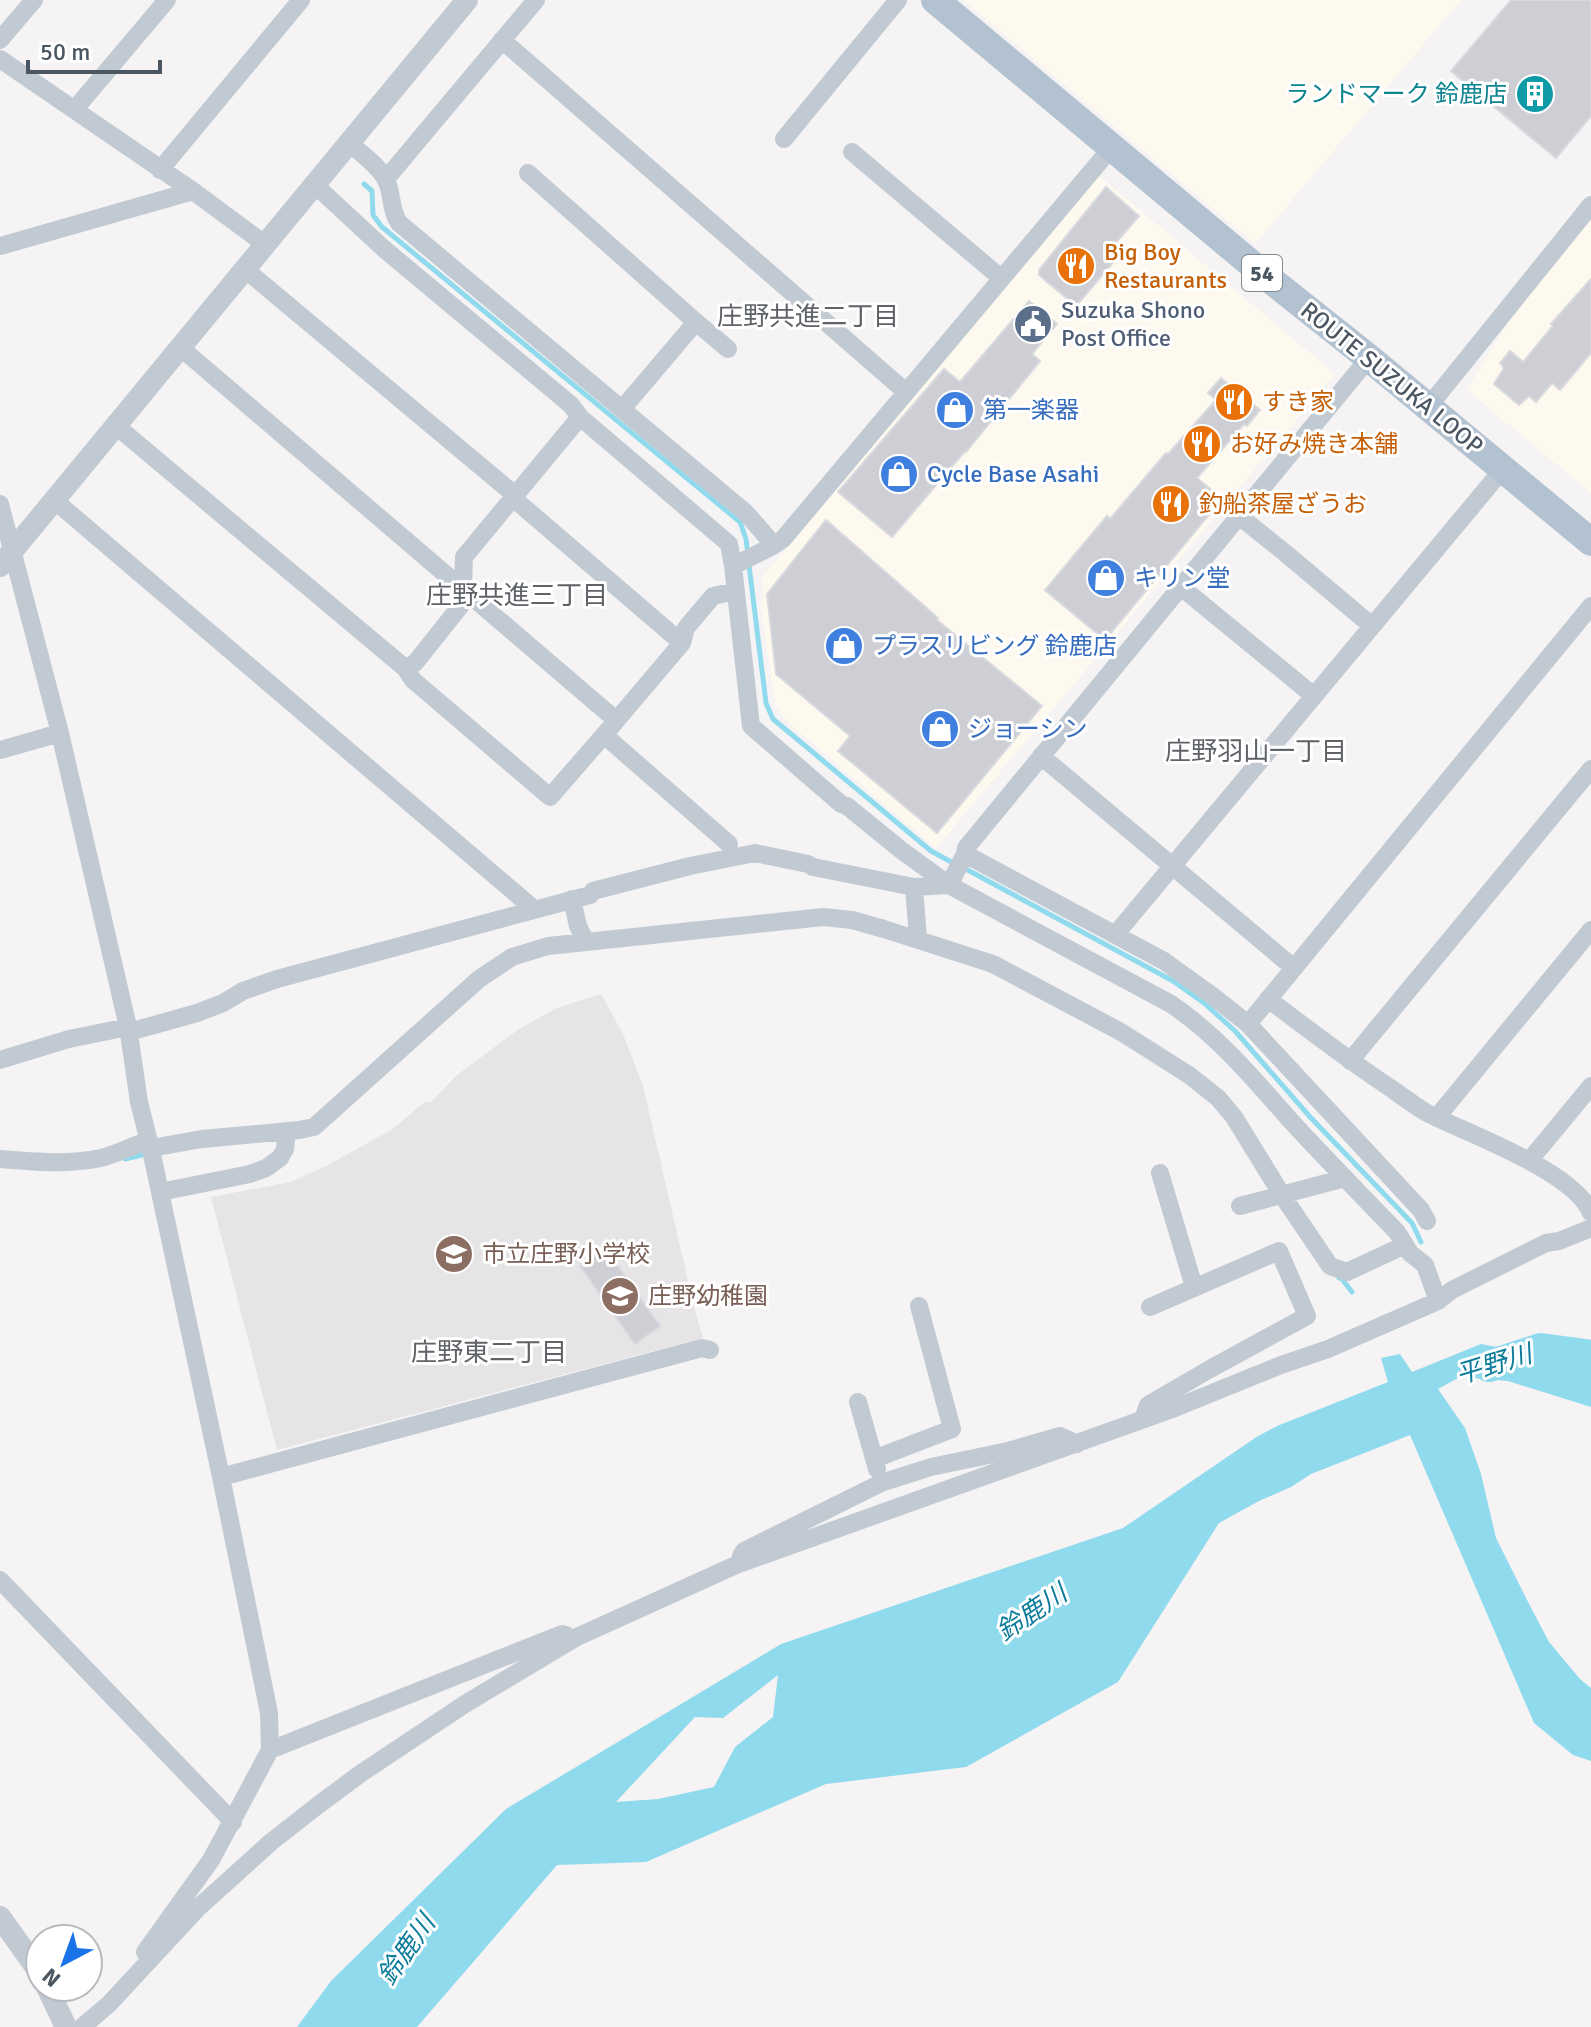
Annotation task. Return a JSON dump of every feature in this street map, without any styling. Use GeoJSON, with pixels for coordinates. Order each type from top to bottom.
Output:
{"type":"FeatureCollection","features":[{"type":"Feature","properties":{"kind":"main road","name":"ROUTE SUZUKA LOOP"},"geometry":{"type":"LineString","coordinates":[[935,0],[1591,542]]}},
{"type":"Feature","properties":{"kind":"street"},"geometry":{"type":"LineString","coordinates":[[0,40],[34,0]]}},
{"type":"Feature","properties":{"kind":"street"},"geometry":{"type":"LineString","coordinates":[[75,109],[167,0]]}},
{"type":"Feature","properties":{"kind":"street"},"geometry":{"type":"LineString","coordinates":[[160,170],[301,0]]}},
{"type":"Feature","properties":{"kind":"street"},"geometry":{"type":"LineString","coordinates":[[5,546],[54,500],[467,0]]}},
{"type":"Feature","properties":{"kind":"street"},"geometry":{"type":"LineString","coordinates":[[386,179],[536,0]]}},
{"type":"Feature","properties":{"kind":"street"},"geometry":{"type":"LineString","coordinates":[[784,139],[898,0]]}},
{"type":"Feature","properties":{"kind":"street"},"geometry":{"type":"LineString","coordinates":[[502,40],[906,392]]}},
{"type":"Feature","properties":{"kind":"street"},"geometry":{"type":"LineString","coordinates":[[0,59],[193,191],[266,245]]}},
{"type":"Feature","properties":{"kind":"street"},"geometry":{"type":"LineString","coordinates":[[349,143],[386,179],[394,215],[399,223],[558,376],[580,417],[729,544],[751,726],[841,804],[901,850],[950,882],[1187,1015],[1230,1052],[1397,1232],[1410,1253],[1425,1265],[1438,1301]]}},
{"type":"Feature","properties":{"kind":"street"},"geometry":{"type":"LineString","coordinates":[[733,566],[783,539],[1112,147]]}},
{"type":"Feature","properties":{"kind":"street"},"geometry":{"type":"LineString","coordinates":[[852,152],[1001,278]]}},
{"type":"Feature","properties":{"kind":"street"},"geometry":{"type":"LineString","coordinates":[[528,173],[728,349]]}},
{"type":"Feature","properties":{"kind":"street"},"geometry":{"type":"LineString","coordinates":[[314,184],[383,248],[558,376],[622,409],[746,513],[767,537],[771,547]]}},
{"type":"Feature","properties":{"kind":"street"},"geometry":{"type":"LineString","coordinates":[[0,246],[193,191]]}},
{"type":"Feature","properties":{"kind":"street"},"geometry":{"type":"LineString","coordinates":[[1428,407],[1591,205]]}},
{"type":"Feature","properties":{"kind":"street"},"geometry":{"type":"LineString","coordinates":[[246,270],[514,496],[682,643]]}},
{"type":"Feature","properties":{"kind":"street"},"geometry":{"type":"LineString","coordinates":[[622,409],[696,322]]}},
{"type":"Feature","properties":{"kind":"street"},"geometry":{"type":"LineString","coordinates":[[181,348],[616,720]]}},
{"type":"Feature","properties":{"kind":"street"},"geometry":{"type":"LineString","coordinates":[[950,882],[966,848],[1369,358]]}},
{"type":"Feature","properties":{"kind":"street"},"geometry":{"type":"LineString","coordinates":[[405,668],[415,663],[467,591],[464,557],[580,417]]}},
{"type":"Feature","properties":{"kind":"street"},"geometry":{"type":"LineString","coordinates":[[115,425],[405,668],[413,680],[550,797],[682,643],[686,628],[713,596],[736,591]]}},
{"type":"Feature","properties":{"kind":"street"},"geometry":{"type":"LineString","coordinates":[[1115,935],[1503,469]]}},
{"type":"Feature","properties":{"kind":"street"},"geometry":{"type":"LineString","coordinates":[[54,500],[534,909]]}},
{"type":"Feature","properties":{"kind":"street"},"geometry":{"type":"LineString","coordinates":[[0,504],[5,546],[60,733],[128,1029],[139,1102],[269,1713],[270,1750],[233,1822],[211,1860],[109,2004]]}},
{"type":"Feature","properties":{"kind":"street"},"geometry":{"type":"LineString","coordinates":[[1239,516],[1372,626]]}},
{"type":"Feature","properties":{"kind":"street"},"geometry":{"type":"LineString","coordinates":[[1181,587],[1314,696]]}},
{"type":"Feature","properties":{"kind":"street"},"geometry":{"type":"LineString","coordinates":[[1248,1024],[1591,606]]}},
{"type":"Feature","properties":{"kind":"street"},"geometry":{"type":"LineString","coordinates":[[0,750],[60,733]]}},
{"type":"Feature","properties":{"kind":"street"},"geometry":{"type":"LineString","coordinates":[[604,735],[729,844]]}},
{"type":"Feature","properties":{"kind":"street"},"geometry":{"type":"LineString","coordinates":[[1041,756],[1294,968]]}},
{"type":"Feature","properties":{"kind":"street"},"geometry":{"type":"LineString","coordinates":[[1350,1061],[1591,769]]}},
{"type":"Feature","properties":{"kind":"street"},"geometry":{"type":"LineString","coordinates":[[0,1060],[69,1039],[197,1013],[277,979],[461,931],[590,895],[593,891],[755,853],[914,887],[950,882]]}},
{"type":"Feature","properties":{"kind":"street"},"geometry":{"type":"LineString","coordinates":[[965,854],[1181,972],[1248,1024],[1421,1210],[1427,1221]]}},
{"type":"Feature","properties":{"kind":"street"},"geometry":{"type":"LineString","coordinates":[[914,887],[918,939]]}},
{"type":"Feature","properties":{"kind":"street"},"geometry":{"type":"LineString","coordinates":[[572,899],[578,926],[586,942]]}},
{"type":"Feature","properties":{"kind":"street"},"geometry":{"type":"LineString","coordinates":[[0,1159],[58,1163],[151,1150],[202,1139],[286,1140],[323,1120],[479,979],[512,957],[548,946],[823,917],[852,920],[993,964],[1121,1032],[1189,1075],[1218,1098],[1234,1117],[1275,1197],[1330,1266],[1347,1272],[1405,1245]]}},
{"type":"Feature","properties":{"kind":"street"},"geometry":{"type":"LineString","coordinates":[[1437,1117],[1591,930]]}},
{"type":"Feature","properties":{"kind":"street"},"geometry":{"type":"LineString","coordinates":[[1268,999],[1350,1061],[1428,1113],[1529,1161],[1569,1187],[1587,1204],[1591,1213]]}},
{"type":"Feature","properties":{"kind":"street"},"geometry":{"type":"LineString","coordinates":[[1529,1161],[1591,1086]]}},
{"type":"Feature","properties":{"kind":"street"},"geometry":{"type":"LineString","coordinates":[[160,1192],[266,1168],[280,1158],[286,1140]]}},
{"type":"Feature","properties":{"kind":"street"},"geometry":{"type":"LineString","coordinates":[[1160,1173],[1194,1287]]}},
{"type":"Feature","properties":{"kind":"street"},"geometry":{"type":"LineString","coordinates":[[1240,1206],[1345,1178]]}},
{"type":"Feature","properties":{"kind":"street"},"geometry":{"type":"LineString","coordinates":[[82,2027],[109,2004],[199,1907],[271,1842],[360,1774],[465,1704],[577,1637],[736,1565],[1077,1444],[1328,1349],[1438,1301],[1452,1290],[1546,1243],[1591,1228]]}},
{"type":"Feature","properties":{"kind":"street"},"geometry":{"type":"LineString","coordinates":[[1143,1419],[1148,1405],[1307,1316],[1279,1251],[1150,1307]]}},
{"type":"Feature","properties":{"kind":"street"},"geometry":{"type":"LineString","coordinates":[[874,1459],[952,1429],[919,1306]]}},
{"type":"Feature","properties":{"kind":"street"},"geometry":{"type":"LineString","coordinates":[[221,1477],[702,1348],[710,1350]]}},
{"type":"Feature","properties":{"kind":"street"},"geometry":{"type":"LineString","coordinates":[[858,1402],[881,1483]]}},
{"type":"Feature","properties":{"kind":"street"},"geometry":{"type":"LineString","coordinates":[[736,1565],[744,1551],[881,1483],[931,1467],[1008,1451],[1060,1436],[1077,1444]]}},
{"type":"Feature","properties":{"kind":"street"},"geometry":{"type":"LineString","coordinates":[[0,1580],[233,1822]]}},
{"type":"Feature","properties":{"kind":"street"},"geometry":{"type":"LineString","coordinates":[[270,1750],[562,1634],[577,1637]]}},
{"type":"Feature","properties":{"kind":"street"},"geometry":{"type":"LineString","coordinates":[[0,1917],[24,1951]]}},
{"type":"Feature","properties":{"kind":"street"},"geometry":{"type":"LineString","coordinates":[[55,2003],[66,2027]]}},
{"type":"Feature","properties":{"kind":"shaded area"},"geometry":{"type":"Polygon","coordinates":[[[963,0],[1461,0],[1255,244],[963,0]]]}},
{"type":"Feature","properties":{"kind":"shaded area"},"geometry":{"type":"Polygon","coordinates":[[[1097,174],[1335,374],[936,848],[791,725],[775,705],[761,607],[764,595],[762,578],[1097,174]]]}},
{"type":"Feature","properties":{"kind":"shaded area"},"geometry":{"type":"Polygon","coordinates":[[[1591,220],[1591,493],[1467,390],[1510,319],[1591,220]]]}},
{"type":"Feature","properties":{"kind":"shaded area","name":"市立庄野小学校"},"geometry":{"type":"Polygon","coordinates":[[[601,994],[623,1034],[643,1086],[703,1338],[277,1450],[211,1197],[291,1182],[328,1165],[391,1130],[426,1101],[430,1103],[457,1075],[519,1029],[557,1008],[601,994]]]}},
{"type":"Feature","properties":{"kind":"water","name":"鈴鹿川"},"geometry":{"type":"Polygon","coordinates":[[[1481,1344],[1557,1358],[1591,1349],[1591,1407],[1508,1381],[1460,1377],[1438,1389],[1465,1428],[1481,1474],[1496,1538],[1526,1598],[1549,1642],[1591,1688],[1591,1761],[1573,1755],[1534,1723],[1410,1435],[1311,1474],[1219,1523],[1118,1682],[966,1767],[826,1784],[646,1862],[557,1865],[417,2027],[297,2027],[331,1981],[506,1809],[781,1644],[1123,1528],[1258,1436],[1388,1382],[1381,1358],[1400,1354],[1412,1372],[1481,1344]],[[778,1675],[723,1718],[695,1717],[616,1802],[658,1799],[714,1787],[735,1747],[773,1717],[778,1675]]]}},
{"type":"Feature","properties":{"kind":"building","name":"ランドマーク 鈴鹿店"},"geometry":{"type":"Polygon","coordinates":[[[1511,0],[1591,0],[1591,116],[1556,158],[1451,71],[1511,0]]]}},
{"type":"Feature","properties":{"kind":"building"},"geometry":{"type":"Polygon","coordinates":[[[1106,187],[1139,216],[1107,253],[1115,260],[1076,306],[1039,275],[1039,270],[1106,187]]]}},
{"type":"Feature","properties":{"kind":"building"},"geometry":{"type":"Polygon","coordinates":[[[1591,279],[1591,353],[1560,390],[1552,383],[1536,402],[1529,396],[1519,405],[1494,384],[1504,368],[1500,363],[1510,351],[1523,362],[1553,326],[1551,324],[1591,279]]]}},
{"type":"Feature","properties":{"kind":"building"},"geometry":{"type":"Polygon","coordinates":[[[1029,301],[1057,324],[1032,354],[1040,361],[892,537],[838,492],[944,369],[960,382],[1029,301]]]}},
{"type":"Feature","properties":{"kind":"building"},"geometry":{"type":"Polygon","coordinates":[[[1221,378],[1260,410],[1197,478],[1222,499],[1105,640],[1045,590],[1107,516],[1110,519],[1216,400],[1208,393],[1221,378]]]}},
{"type":"Feature","properties":{"kind":"building"},"geometry":{"type":"Polygon","coordinates":[[[826,520],[937,620],[1042,706],[937,833],[838,751],[850,736],[776,674],[767,594],[826,520]]]}},
{"type":"Feature","properties":{"kind":"building","name":"庄野幼稚園"},"geometry":{"type":"Polygon","coordinates":[[[605,1248],[660,1326],[635,1344],[580,1266],[605,1248]]]}},
{"type":"Feature","properties":{"kind":"waterway"},"geometry":{"type":"LineString","coordinates":[[364,184],[372,191],[373,215],[382,227],[740,522],[748,555]]}},
{"type":"Feature","properties":{"kind":"waterway"},"geometry":{"type":"LineString","coordinates":[[749,565],[766,703],[773,719],[931,851],[955,864]]}},
{"type":"Feature","properties":{"kind":"waterway"},"geometry":{"type":"LineString","coordinates":[[964,868],[1173,981],[1204,1003],[1235,1031],[1311,1118],[1412,1223],[1421,1242]]}},
{"type":"Feature","properties":{"kind":"waterway"},"geometry":{"type":"LineString","coordinates":[[125,1159],[146,1154]]}},
{"type":"Feature","properties":{"kind":"waterway"},"geometry":{"type":"LineString","coordinates":[[1339,1278],[1352,1292]]}},
{"type":"Feature","properties":{"kind":"waterway","name":"平野川"},"geometry":{"type":"LineString","coordinates":[[1489,1366],[1541,1349],[1591,1356]]}},
{"type":"Feature","properties":{"kind":"place","name":"ランドマーク 鈴鹿店"},"geometry":{"type":"Point","coordinates":[1535,94]}},
{"type":"Feature","properties":{"kind":"place","name":"Big Boy Restaurants"},"geometry":{"type":"Point","coordinates":[1076,266]}},
{"type":"Feature","properties":{"kind":"place","name":"Suzuka Shono Post Office"},"geometry":{"type":"Point","coordinates":[1033,324]}},
{"type":"Feature","properties":{"kind":"place","name":"すき家"},"geometry":{"type":"Point","coordinates":[1234,402]}},
{"type":"Feature","properties":{"kind":"place","name":"第一楽器"},"geometry":{"type":"Point","coordinates":[955,410]}},
{"type":"Feature","properties":{"kind":"place","name":"お好み焼き本舗"},"geometry":{"type":"Point","coordinates":[1202,444]}},
{"type":"Feature","properties":{"kind":"place","name":"Cycle Base Asahi"},"geometry":{"type":"Point","coordinates":[899,474]}},
{"type":"Feature","properties":{"kind":"place","name":"釣船茶屋ざうお"},"geometry":{"type":"Point","coordinates":[1171,504]}},
{"type":"Feature","properties":{"kind":"place","name":"キリン堂"},"geometry":{"type":"Point","coordinates":[1106,578]}},
{"type":"Feature","properties":{"kind":"place","name":"プラスリビング 鈴鹿店"},"geometry":{"type":"Point","coordinates":[844,646]}},
{"type":"Feature","properties":{"kind":"place","name":"ジョーシン"},"geometry":{"type":"Point","coordinates":[940,729]}},
{"type":"Feature","properties":{"kind":"place","name":"市立庄野小学校"},"geometry":{"type":"Point","coordinates":[454,1254]}},
{"type":"Feature","properties":{"kind":"place","name":"庄野幼稚園"},"geometry":{"type":"Point","coordinates":[620,1296]}},
{"type":"Feature","properties":{"kind":"district","name":"庄野共進二丁目"},"geometry":{"type":"Point","coordinates":[808,317]}},
{"type":"Feature","properties":{"kind":"district","name":"庄野共進三丁目"},"geometry":{"type":"Point","coordinates":[517,596]}},
{"type":"Feature","properties":{"kind":"district","name":"庄野羽山一丁目"},"geometry":{"type":"Point","coordinates":[1256,752]}},
{"type":"Feature","properties":{"kind":"district","name":"庄野東二丁目"},"geometry":{"type":"Point","coordinates":[489,1353]}}]}
